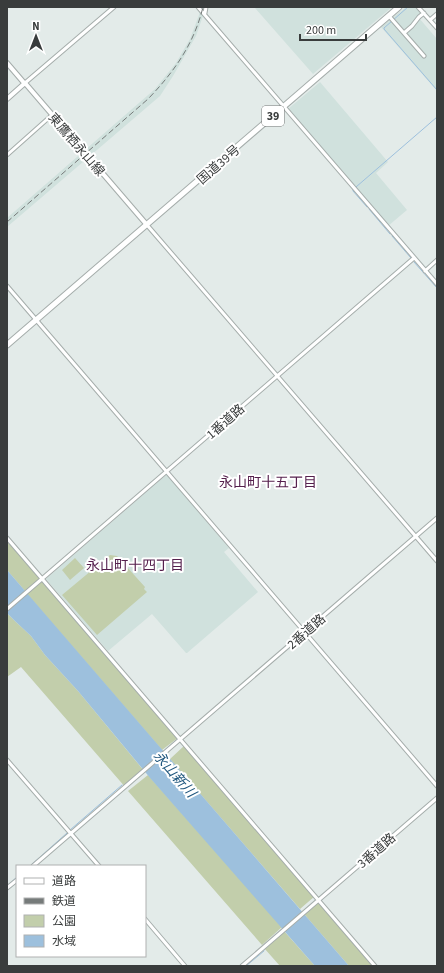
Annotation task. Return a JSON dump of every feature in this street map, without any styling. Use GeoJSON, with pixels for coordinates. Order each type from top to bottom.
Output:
{"type":"FeatureCollection","features":[{"type":"Feature","properties":{"kind":"highway","name":"国道39号"},"geometry":{"type":"LineString","coordinates":[[36,320],[400,7]]}},
{"type":"Feature","properties":{"kind":"highway","name":"39"},"geometry":{"type":"LineString","coordinates":[[7,345],[36,320]]}},
{"type":"Feature","properties":{"kind":"main road","name":"東鷹栖永山線"},"geometry":{"type":"LineString","coordinates":[[7,63],[147,225]]}},
{"type":"Feature","properties":{"kind":"main road"},"geometry":{"type":"LineString","coordinates":[[7,99],[25,84]]}},
{"type":"Feature","properties":{"kind":"street"},"geometry":{"type":"LineString","coordinates":[[25,84],[114,7]]}},
{"type":"Feature","properties":{"kind":"street"},"geometry":{"type":"LineString","coordinates":[[198,7],[437,284]]}},
{"type":"Feature","properties":{"kind":"street"},"geometry":{"type":"LineString","coordinates":[[204,14],[206,7]]}},
{"type":"Feature","properties":{"kind":"street"},"geometry":{"type":"LineString","coordinates":[[418,7],[437,28]]}},
{"type":"Feature","properties":{"kind":"street"},"geometry":{"type":"LineString","coordinates":[[404,33],[424,13]]}},
{"type":"Feature","properties":{"kind":"street"},"geometry":{"type":"LineString","coordinates":[[430,20],[437,14]]}},
{"type":"Feature","properties":{"kind":"street"},"geometry":{"type":"LineString","coordinates":[[389,16],[424,56]]}},
{"type":"Feature","properties":{"kind":"street"},"geometry":{"type":"LineString","coordinates":[[7,155],[52,115]]}},
{"type":"Feature","properties":{"kind":"street"},"geometry":{"type":"LineString","coordinates":[[147,225],[437,561]]}},
{"type":"Feature","properties":{"kind":"street","name":"1番道路"},"geometry":{"type":"LineString","coordinates":[[7,609],[414,258]]}},
{"type":"Feature","properties":{"kind":"street"},"geometry":{"type":"LineString","coordinates":[[425,271],[437,260]]}},
{"type":"Feature","properties":{"kind":"street"},"geometry":{"type":"LineString","coordinates":[[7,286],[437,786]]}},
{"type":"Feature","properties":{"kind":"street","name":"2番道路"},"geometry":{"type":"LineString","coordinates":[[70,833],[437,518]]}},
{"type":"Feature","properties":{"kind":"street"},"geometry":{"type":"LineString","coordinates":[[7,538],[317,901],[375,966]]}},
{"type":"Feature","properties":{"kind":"street"},"geometry":{"type":"LineString","coordinates":[[7,760],[98,865]]}},
{"type":"Feature","properties":{"kind":"street","name":"3番道路"},"geometry":{"type":"LineString","coordinates":[[242,966],[437,798]]}},
{"type":"Feature","properties":{"kind":"street"},"geometry":{"type":"LineString","coordinates":[[34,865],[70,833]]}},
{"type":"Feature","properties":{"kind":"street"},"geometry":{"type":"LineString","coordinates":[[7,888],[16,881]]}},
{"type":"Feature","properties":{"kind":"street"},"geometry":{"type":"LineString","coordinates":[[146,921],[185,966]]}},
{"type":"Feature","properties":{"kind":"shaded area"},"geometry":{"type":"Polygon","coordinates":[[[200,7],[206,7],[196,36],[160,96],[7,227],[7,218],[155,89],[176,63],[190,39],[199,15],[200,7]]]}},
{"type":"Feature","properties":{"kind":"shaded area"},"geometry":{"type":"Polygon","coordinates":[[[392,7],[313,74],[255,8],[392,7]]]}},
{"type":"Feature","properties":{"kind":"shaded area"},"geometry":{"type":"Polygon","coordinates":[[[406,7],[415,7],[422,15],[419,18],[437,39],[437,91],[381,27],[406,7]]]}},
{"type":"Feature","properties":{"kind":"shaded area"},"geometry":{"type":"Polygon","coordinates":[[[320,82],[388,162],[376,173],[407,210],[388,226],[288,109],[320,82]]]}},
{"type":"Feature","properties":{"kind":"shaded area"},"geometry":{"type":"Polygon","coordinates":[[[166,475],[229,548],[224,552],[258,592],[187,653],[152,614],[108,651],[46,579],[166,475]]]}},
{"type":"Feature","properties":{"kind":"green space"},"geometry":{"type":"Polygon","coordinates":[[[7,538],[41,578],[25,591],[7,570],[7,538]]]}},
{"type":"Feature","properties":{"kind":"green space"},"geometry":{"type":"Polygon","coordinates":[[[110,555],[117,556],[145,587],[144,589],[147,592],[97,635],[62,595],[110,555]]]}},
{"type":"Feature","properties":{"kind":"green space"},"geometry":{"type":"Polygon","coordinates":[[[75,558],[84,568],[70,580],[62,570],[75,558]]]}},
{"type":"Feature","properties":{"kind":"green space"},"geometry":{"type":"Polygon","coordinates":[[[43,580],[179,737],[162,750],[27,594],[43,580]]]}},
{"type":"Feature","properties":{"kind":"green space"},"geometry":{"type":"Polygon","coordinates":[[[7,613],[31,636],[45,655],[78,691],[145,772],[126,788],[21,667],[7,677],[7,613]]]}},
{"type":"Feature","properties":{"kind":"green space"},"geometry":{"type":"Polygon","coordinates":[[[185,745],[315,896],[300,909],[170,759],[185,745]]]}},
{"type":"Feature","properties":{"kind":"green space"},"geometry":{"type":"Polygon","coordinates":[[[148,775],[282,927],[262,945],[128,791],[148,775]]]}},
{"type":"Feature","properties":{"kind":"green space"},"geometry":{"type":"Polygon","coordinates":[[[319,901],[375,966],[349,966],[304,914],[319,901]]]}},
{"type":"Feature","properties":{"kind":"green space"},"geometry":{"type":"Polygon","coordinates":[[[284,931],[315,966],[280,966],[264,948],[284,931]]]}},
{"type":"Feature","properties":{"kind":"water","name":"永山新川"},"geometry":{"type":"Polygon","coordinates":[[[7,570],[349,966],[315,966],[151,779],[78,691],[45,655],[31,636],[7,613],[7,570]]]}},
{"type":"Feature","properties":{"kind":"waterway"},"geometry":{"type":"LineString","coordinates":[[408,7],[384,29],[437,90]]}},
{"type":"Feature","properties":{"kind":"waterway"},"geometry":{"type":"LineString","coordinates":[[356,187],[437,117]]}},
{"type":"Feature","properties":{"kind":"waterway"},"geometry":{"type":"LineString","coordinates":[[353,189],[353,191],[367,207]]}},
{"type":"Feature","properties":{"kind":"waterway"},"geometry":{"type":"LineString","coordinates":[[369,209],[390,234]]}},
{"type":"Feature","properties":{"kind":"waterway"},"geometry":{"type":"LineString","coordinates":[[392,236],[411,258]]}},
{"type":"Feature","properties":{"kind":"waterway"},"geometry":{"type":"LineString","coordinates":[[414,262],[437,288]]}},
{"type":"Feature","properties":{"kind":"waterway"},"geometry":{"type":"LineString","coordinates":[[70,830],[122,785]]}},
{"type":"Feature","properties":{"kind":"waterway"},"geometry":{"type":"LineString","coordinates":[[31,865],[67,833]]}},
{"type":"Feature","properties":{"kind":"waterway"},"geometry":{"type":"LineString","coordinates":[[7,886],[16,878]]}},
{"type":"Feature","properties":{"kind":"waterway"},"geometry":{"type":"LineString","coordinates":[[246,966],[264,951]]}},
{"type":"Feature","properties":{"kind":"railway"},"geometry":{"type":"LineString","coordinates":[[7,222],[148,99],[182,57],[194,33],[203,7]]}},
{"type":"Feature","properties":{"kind":"district","name":"永山町十五丁目"},"geometry":{"type":"Point","coordinates":[268,482]}},
{"type":"Feature","properties":{"kind":"district","name":"永山町十四丁目"},"geometry":{"type":"Point","coordinates":[135,565]}}]}
